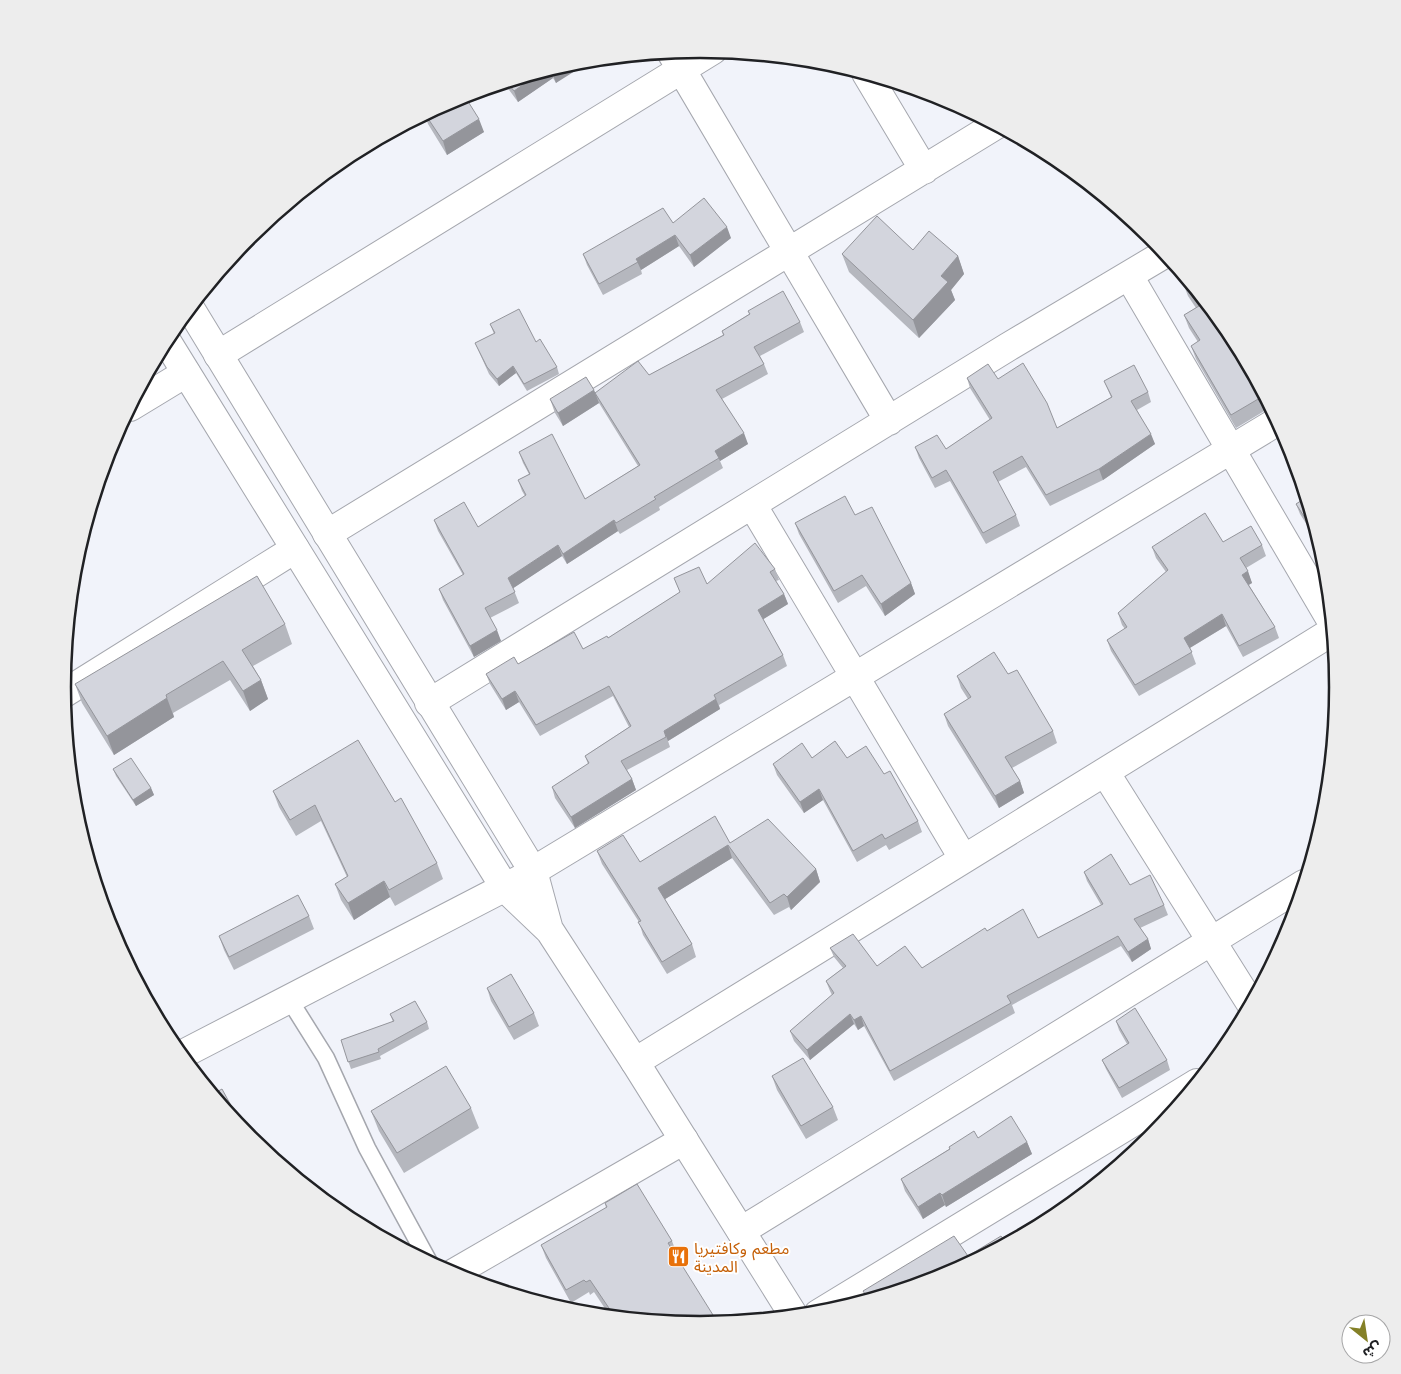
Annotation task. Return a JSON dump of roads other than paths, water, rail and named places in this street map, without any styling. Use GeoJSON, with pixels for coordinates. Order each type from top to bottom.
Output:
{"type":"FeatureCollection","features":[{"type":"Feature","properties":{"kind":"street"},"geometry":{"type":"LineString","coordinates":[[218,355],[676,60],[788,253],[889,421]]}},
{"type":"Feature","properties":{"kind":"street"},"geometry":{"type":"LineString","coordinates":[[870,81],[924,170]]}},
{"type":"Feature","properties":{"kind":"street"},"geometry":{"type":"LineString","coordinates":[[327,534],[991,128]]}},
{"type":"Feature","properties":{"kind":"street"},"geometry":{"type":"LineString","coordinates":[[429,703],[1160,257]]}},
{"type":"Feature","properties":{"kind":"street"},"geometry":{"type":"LineString","coordinates":[[1129,276],[1326,611]]}},
{"type":"Feature","properties":{"kind":"street"},"geometry":{"type":"LineString","coordinates":[[194,314],[532,871],[550,931]]}},
{"type":"Feature","properties":{"kind":"street"},"geometry":{"type":"LineString","coordinates":[[170,347],[505,888],[550,931],[635,1062],[790,1310]]}},
{"type":"Feature","properties":{"kind":"street"},"geometry":{"type":"LineString","coordinates":[[140,401],[186,373]]}},
{"type":"Feature","properties":{"kind":"street"},"geometry":{"type":"LineString","coordinates":[[188,1052],[505,888],[1272,425]]}},
{"type":"Feature","properties":{"kind":"street"},"geometry":{"type":"LineString","coordinates":[[753,506],[963,858]]}},
{"type":"Feature","properties":{"kind":"street"},"geometry":{"type":"LineString","coordinates":[[71,689],[295,549]]}},
{"type":"Feature","properties":{"kind":"street"},"geometry":{"type":"LineString","coordinates":[[635,1062],[1328,634]]}},
{"type":"Feature","properties":{"kind":"street"},"geometry":{"type":"LineString","coordinates":[[1105,772],[1248,999]]}},
{"type":"Feature","properties":{"kind":"street"},"geometry":{"type":"LineString","coordinates":[[741,1231],[1297,888]]}},
{"type":"Feature","properties":{"kind":"street"},"geometry":{"type":"LineString","coordinates":[[841,1300],[1181,1093]]}},
{"type":"Feature","properties":{"kind":"street"},"geometry":{"type":"LineString","coordinates":[[460,1269],[684,1140]]}},
{"type":"Feature","properties":{"kind":"lane"},"geometry":{"type":"LineString","coordinates":[[289,999],[326,1058],[367,1148],[424,1253]]}},
{"type":"Feature","properties":{"kind":"place","name":"مطعم وكافتيريا المدينة"},"geometry":{"type":"Point","coordinates":[678,1257]}}]}
